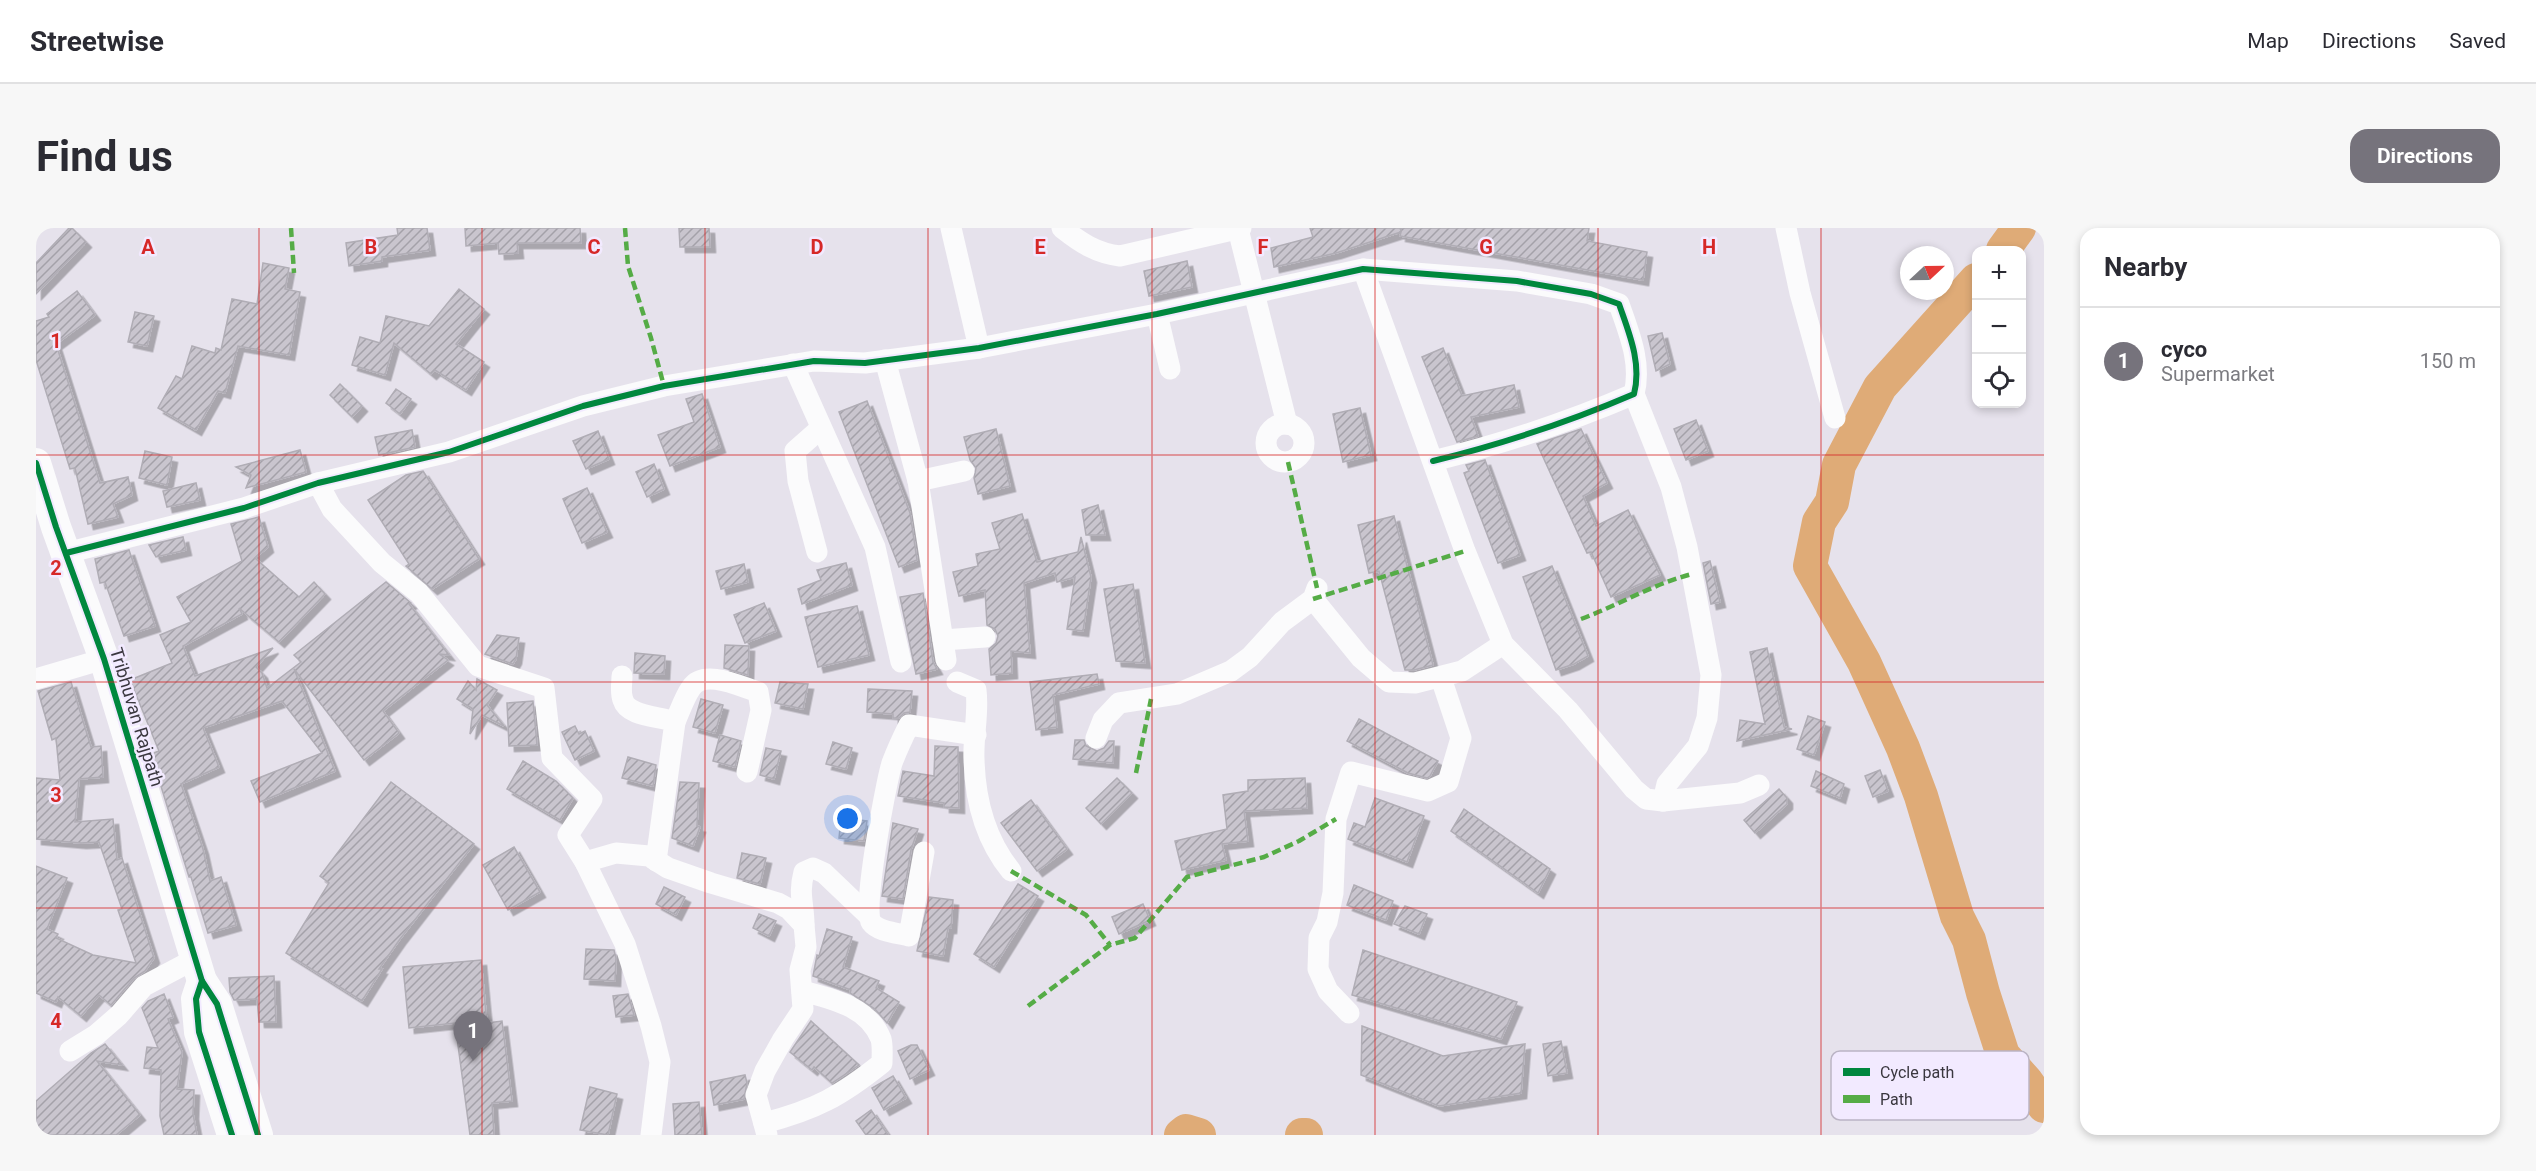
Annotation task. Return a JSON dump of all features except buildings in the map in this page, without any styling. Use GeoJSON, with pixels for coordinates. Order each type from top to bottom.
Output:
{"type":"FeatureCollection","features":[{"type":"Feature","properties":{"kind":"highway","name":"Tribhuvan Rajpath"},"geometry":{"type":"LineString","coordinates":[[36,463],[53,537],[104,659],[198,970],[217,1004],[258,1135]]}},
{"type":"Feature","properties":{"kind":"highway","name":"Tribhuvan Rajpath"},"geometry":{"type":"LineString","coordinates":[[198,970],[196,999],[200,1032],[232,1135]]}},
{"type":"Feature","properties":{"kind":"street"},"geometry":{"type":"LineString","coordinates":[[951,228],[979,348]]}},
{"type":"Feature","properties":{"kind":"street"},"geometry":{"type":"LineString","coordinates":[[1062,228],[1085,246],[1102,254],[1120,256],[1239,228],[1287,424]]}},
{"type":"Feature","properties":{"kind":"street"},"geometry":{"type":"LineString","coordinates":[[1786,228],[1800,293],[1835,418]]}},
{"type":"Feature","properties":{"kind":"street"},"geometry":{"type":"LineString","coordinates":[[1363,269],[1465,550],[1503,644],[1568,710],[1634,789],[1646,799],[1663,801],[1740,793],[1759,785]]}},
{"type":"Feature","properties":{"kind":"street"},"geometry":{"type":"LineString","coordinates":[[53,537],[244,508],[318,483],[449,452],[583,406],[664,386],[814,361],[865,363],[979,348],[1157,314],[1363,269],[1517,281],[1591,294],[1619,304],[1630,336],[1639,376],[1634,394],[1671,487],[1687,547],[1711,675],[1707,718],[1698,746],[1667,784],[1663,801]]}},
{"type":"Feature","properties":{"kind":"street"},"geometry":{"type":"LineString","coordinates":[[1157,314],[1170,369]]}},
{"type":"Feature","properties":{"kind":"street"},"geometry":{"type":"LineString","coordinates":[[885,360],[918,481],[945,650],[985,637]]}},
{"type":"Feature","properties":{"kind":"street"},"geometry":{"type":"LineString","coordinates":[[793,364],[820,429],[875,547],[901,662]]}},
{"type":"Feature","properties":{"kind":"street"},"geometry":{"type":"LineString","coordinates":[[1433,461],[1490,447],[1597,410],[1634,394]]}},
{"type":"Feature","properties":{"kind":"street"},"geometry":{"type":"LineString","coordinates":[[817,552],[798,481],[795,451],[820,429]]}},
{"type":"Feature","properties":{"kind":"street"},"geometry":{"type":"LineString","coordinates":[[918,481],[964,471]]}},
{"type":"Feature","properties":{"kind":"street"},"geometry":{"type":"LineString","coordinates":[[318,483],[332,509],[382,563],[419,593],[478,666],[544,688],[552,758],[592,799],[568,835],[585,862],[625,944],[660,1062],[651,1135]]}},
{"type":"Feature","properties":{"kind":"street"},"geometry":{"type":"LineString","coordinates":[[1096,738],[1104,720],[1119,704],[1177,694],[1231,670],[1250,657],[1282,622],[1315,593],[1361,658],[1389,682],[1415,683],[1462,671],[1503,644]]}},
{"type":"Feature","properties":{"kind":"street"},"geometry":{"type":"LineString","coordinates":[[36,679],[104,659]]}},
{"type":"Feature","properties":{"kind":"street"},"geometry":{"type":"LineString","coordinates":[[622,676],[623,701],[631,711],[663,717],[675,722]]}},
{"type":"Feature","properties":{"kind":"street"},"geometry":{"type":"LineString","coordinates":[[1349,1013],[1328,991],[1318,969],[1319,938],[1327,922],[1333,893],[1336,819],[1351,772],[1428,791],[1448,782],[1461,738],[1441,678]]}},
{"type":"Feature","properties":{"kind":"street"},"geometry":{"type":"LineString","coordinates":[[656,861],[675,722],[693,685],[705,679],[723,681],[758,692],[761,710],[747,772]]}},
{"type":"Feature","properties":{"kind":"street"},"geometry":{"type":"LineString","coordinates":[[957,682],[976,690],[978,707],[974,758],[978,806],[997,853],[1011,871]]}},
{"type":"Feature","properties":{"kind":"street"},"geometry":{"type":"LineString","coordinates":[[867,914],[870,880],[892,765],[909,725],[976,735]]}},
{"type":"Feature","properties":{"kind":"street"},"geometry":{"type":"LineString","coordinates":[[802,991],[842,1002],[867,1017],[881,1040],[882,1063],[838,1097],[766,1129],[756,1095],[783,1039],[803,1009],[800,970],[806,947],[804,908],[799,891],[804,872],[813,868],[824,873],[867,914],[871,923],[881,929],[909,936],[924,852]]}},
{"type":"Feature","properties":{"kind":"street"},"geometry":{"type":"LineString","coordinates":[[585,862],[616,853],[649,856],[711,883],[778,903],[789,909],[804,925]]}},
{"type":"Feature","properties":{"kind":"street"},"geometry":{"type":"LineString","coordinates":[[70,1051],[96,1035],[119,1015],[144,986],[198,970]]}},
{"type":"Feature","properties":{"kind":"waterway"},"geometry":{"type":"LineString","coordinates":[[2006,246],[2019,228]]}},
{"type":"Feature","properties":{"kind":"waterway"},"geometry":{"type":"LineString","coordinates":[[1972,284],[1880,387],[1839,465],[1832,502],[1819,522],[1810,566],[1864,662],[1903,748],[1921,796],[1957,916],[1969,940],[2002,1051]]}},
{"type":"Feature","properties":{"kind":"waterway"},"geometry":{"type":"LineString","coordinates":[[2029,1085],[2044,1106]]}},
{"type":"Feature","properties":{"kind":"waterway"},"geometry":{"type":"LineString","coordinates":[[1181,1135],[1186,1131],[1199,1135]]}},
{"type":"Feature","properties":{"kind":"marked path"},"geometry":{"type":"LineString","coordinates":[[291,228],[294,273]]}},
{"type":"Feature","properties":{"kind":"marked path"},"geometry":{"type":"LineString","coordinates":[[625,228],[628,266],[664,386]]}},
{"type":"Feature","properties":{"kind":"marked path"},"geometry":{"type":"LineString","coordinates":[[1288,462],[1317,588]]}},
{"type":"Feature","properties":{"kind":"marked path"},"geometry":{"type":"LineString","coordinates":[[1313,599],[1465,551]]}},
{"type":"Feature","properties":{"kind":"marked path"},"geometry":{"type":"LineString","coordinates":[[1581,619],[1664,583],[1692,574]]}},
{"type":"Feature","properties":{"kind":"marked path"},"geometry":{"type":"LineString","coordinates":[[1136,773],[1151,699]]}},
{"type":"Feature","properties":{"kind":"marked path"},"geometry":{"type":"LineString","coordinates":[[1028,1006],[1110,945],[1135,938],[1187,877],[1264,857],[1299,841],[1336,819]]}},
{"type":"Feature","properties":{"kind":"marked path"},"geometry":{"type":"LineString","coordinates":[[1011,871],[1086,915],[1110,945]]}},
{"type":"Feature","properties":{"kind":"cycle path"},"geometry":{"type":"LineString","coordinates":[[66,553],[244,508],[318,483],[449,452],[583,406],[664,386],[814,361],[865,363],[979,348],[1157,314],[1363,269],[1517,281],[1591,294],[1619,304],[1635,360],[1634,394],[1535,432],[1433,461]]}},
{"type":"Feature","properties":{"kind":"cycle path"},"geometry":{"type":"LineString","coordinates":[[36,463],[56,527],[104,659],[202,981],[217,1004],[258,1135]]}},
{"type":"Feature","properties":{"kind":"cycle path"},"geometry":{"type":"LineString","coordinates":[[202,981],[196,999],[199,1032],[232,1135]]}},
{"type":"Feature","properties":{"kind":"place","name":"cyco"},"geometry":{"type":"Point","coordinates":[473,1061]}}]}
